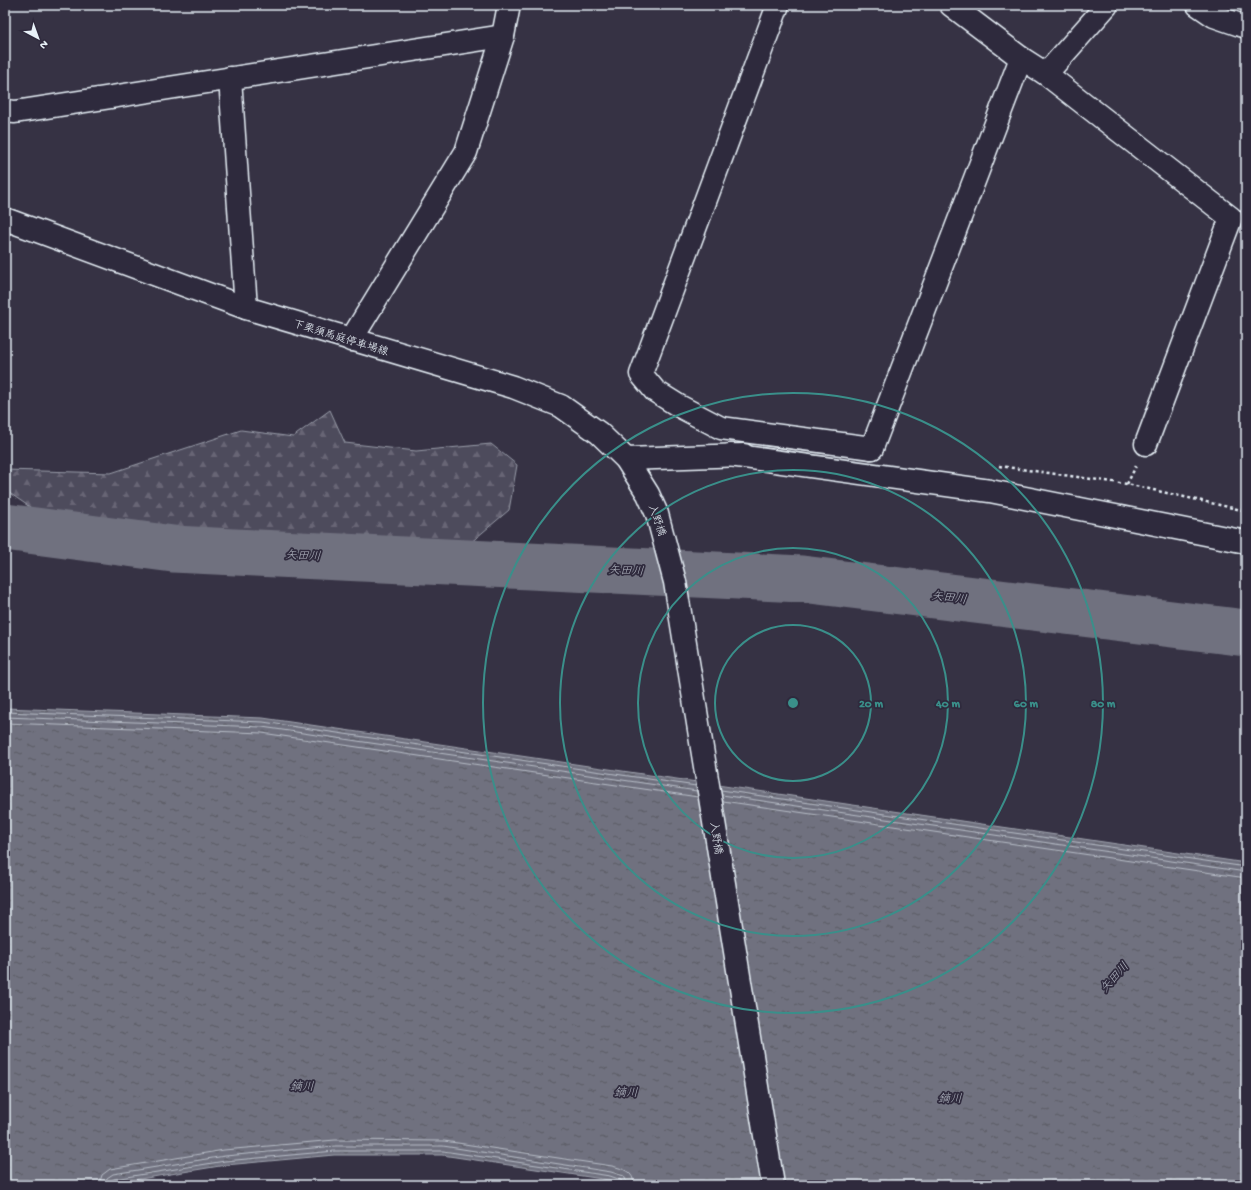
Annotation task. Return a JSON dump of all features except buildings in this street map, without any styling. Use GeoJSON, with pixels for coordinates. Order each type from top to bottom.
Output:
{"type":"FeatureCollection","features":[{"type":"Feature","properties":{"kind":"street"},"geometry":{"type":"LineString","coordinates":[[351,340],[466,152],[503,36],[509,5]]}},
{"type":"Feature","properties":{"kind":"street"},"geometry":{"type":"LineString","coordinates":[[778,5],[641,374],[655,391],[679,406],[722,428],[872,448]]}},
{"type":"Feature","properties":{"kind":"street"},"geometry":{"type":"LineString","coordinates":[[951,5],[1021,58],[1046,74],[1231,218],[1146,444]]}},
{"type":"Feature","properties":{"kind":"street"},"geometry":{"type":"LineString","coordinates":[[1046,74],[1108,5]]}},
{"type":"Feature","properties":{"kind":"street"},"geometry":{"type":"LineString","coordinates":[[1198,5],[1214,16],[1246,27]]}},
{"type":"Feature","properties":{"kind":"street"},"geometry":{"type":"LineString","coordinates":[[5,111],[15,112],[503,36]]}},
{"type":"Feature","properties":{"kind":"street"},"geometry":{"type":"LineString","coordinates":[[872,448],[1021,58]]}},
{"type":"Feature","properties":{"kind":"street"},"geometry":{"type":"LineString","coordinates":[[230,78],[246,308]]}},
{"type":"Feature","properties":{"kind":"street","name":"下栗須馬庭停車場線"},"geometry":{"type":"LineString","coordinates":[[5,219],[246,308],[513,387],[561,406],[599,433],[626,459],[648,494]]}},
{"type":"Feature","properties":{"kind":"street"},"geometry":{"type":"LineString","coordinates":[[626,459],[872,448]]}},
{"type":"Feature","properties":{"kind":"street"},"geometry":{"type":"LineString","coordinates":[[730,455],[990,491],[1246,542]]}},
{"type":"Feature","properties":{"kind":"street","name":"入野橋"},"geometry":{"type":"LineString","coordinates":[[648,494],[657,514],[675,582],[773,1185]]}},
{"type":"Feature","properties":{"kind":"path"},"geometry":{"type":"LineString","coordinates":[[996,466],[1127,484],[1246,511]]}},
{"type":"Feature","properties":{"kind":"green space"},"geometry":{"type":"Polygon","coordinates":[[[330,410],[345,443],[416,451],[491,444],[517,465],[509,510],[463,549],[192,529],[152,543],[46,518],[5,490],[5,470],[111,473],[241,430],[293,437],[330,410]]]}},
{"type":"Feature","properties":{"kind":"water","name":"鏑川"},"geometry":{"type":"Polygon","coordinates":[[[5,708],[263,718],[1246,863],[1246,1185],[626,1185],[609,1180],[442,1155],[334,1155],[226,1165],[103,1185],[5,1185],[5,708]]]}},
{"type":"Feature","properties":{"kind":"waterway","name":"矢田川"},"geometry":{"type":"LineString","coordinates":[[5,527],[173,549],[802,579],[1246,633]]}}]}
